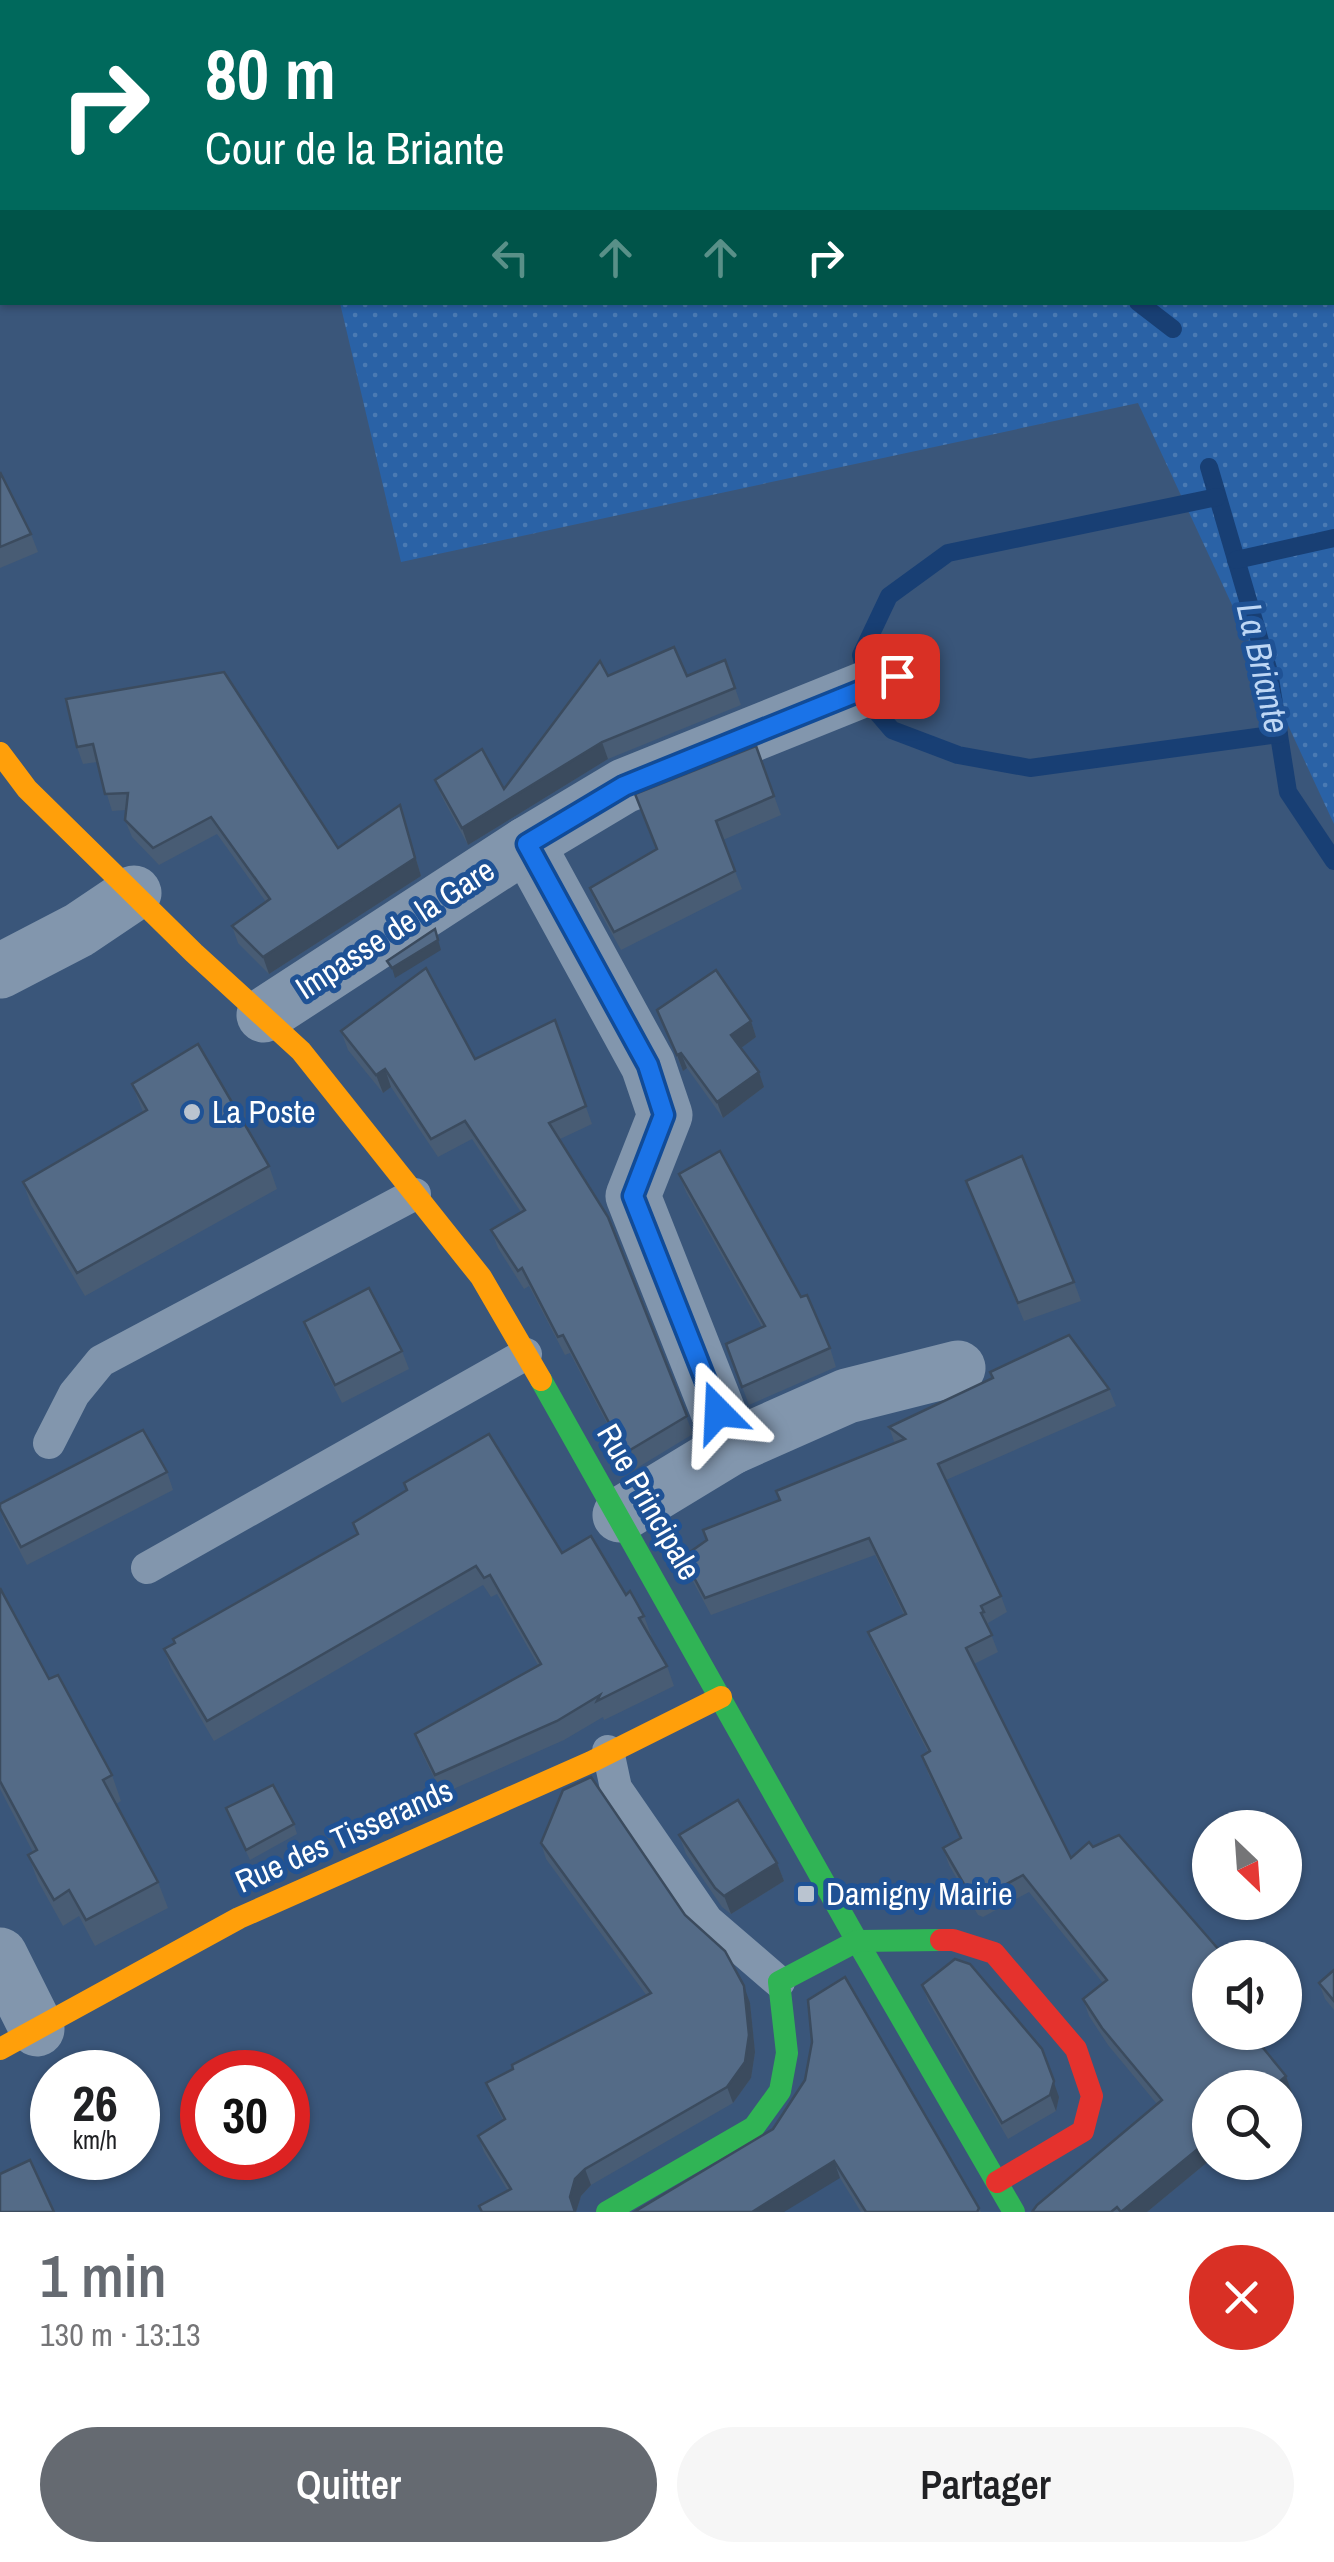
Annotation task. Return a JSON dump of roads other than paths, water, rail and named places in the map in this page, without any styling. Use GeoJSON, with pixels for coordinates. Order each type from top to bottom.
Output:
{"type":"FeatureCollection","features":[{"type":"Feature","properties":{"kind":"street","name":"Impasse de la Gare"},"geometry":{"type":"LineString","coordinates":[[264,1015],[527,844],[624,786],[897,676]]}},
{"type":"Feature","properties":{"kind":"street","name":"Rue Principale"},"geometry":{"type":"LineString","coordinates":[[0,753],[27,788],[302,1051],[480,1277],[620,1514],[856,1941],[1014,2212]]}},
{"type":"Feature","properties":{"kind":"street"},"geometry":{"type":"LineString","coordinates":[[527,844],[648,1065],[664,1115],[633,1196],[732,1448]]}},
{"type":"Feature","properties":{"kind":"street"},"geometry":{"type":"LineString","coordinates":[[0,971],[78,930],[134,893]]}},
{"type":"Feature","properties":{"kind":"street"},"geometry":{"type":"LineString","coordinates":[[620,1514],[732,1448],[847,1396],[958,1368]]}},
{"type":"Feature","properties":{"kind":"street","name":"Rue des Tisserands"},"geometry":{"type":"LineString","coordinates":[[19,2039],[240,1918],[573,1770],[721,1696]]}},
{"type":"Feature","properties":{"kind":"street"},"geometry":{"type":"LineString","coordinates":[[608,2212],[754,2127],[780,2091],[787,2053],[779,1982],[856,1941],[952,1940],[994,1953],[1076,2049],[1092,2096],[1083,2131],[997,2182]]}},
{"type":"Feature","properties":{"kind":"street"},"geometry":{"type":"LineString","coordinates":[[0,1955],[19,2039]]}},
{"type":"Feature","properties":{"kind":"lane"},"geometry":{"type":"LineString","coordinates":[[49,1443],[74,1394],[101,1361],[416,1194]]}},
{"type":"Feature","properties":{"kind":"lane"},"geometry":{"type":"LineString","coordinates":[[147,1568],[526,1354]]}},
{"type":"Feature","properties":{"kind":"lane"},"geometry":{"type":"LineString","coordinates":[[608,1751],[616,1788],[707,1920],[779,1982]]}},
{"type":"Feature","properties":{"kind":"waterway","name":"La Briante"},"geometry":{"type":"LineString","coordinates":[[1142,305],[1173,329]]}},
{"type":"Feature","properties":{"kind":"waterway","name":"La Briante"},"geometry":{"type":"LineString","coordinates":[[1209,467],[1269,672],[1288,792],[1334,861]]}},
{"type":"Feature","properties":{"kind":"waterway"},"geometry":{"type":"LineString","coordinates":[[1217,497],[948,553],[889,596],[861,655],[874,709],[892,730],[958,755],[1030,768],[1279,734]]}},
{"type":"Feature","properties":{"kind":"waterway"},"geometry":{"type":"LineString","coordinates":[[1236,560],[1334,538]]}},
{"type":"Feature","properties":{"kind":"place","name":"La Poste"},"geometry":{"type":"Point","coordinates":[192,1112]}},
{"type":"Feature","properties":{"kind":"place","name":"Damigny Mairie"},"geometry":{"type":"Point","coordinates":[806,1894]}}]}
